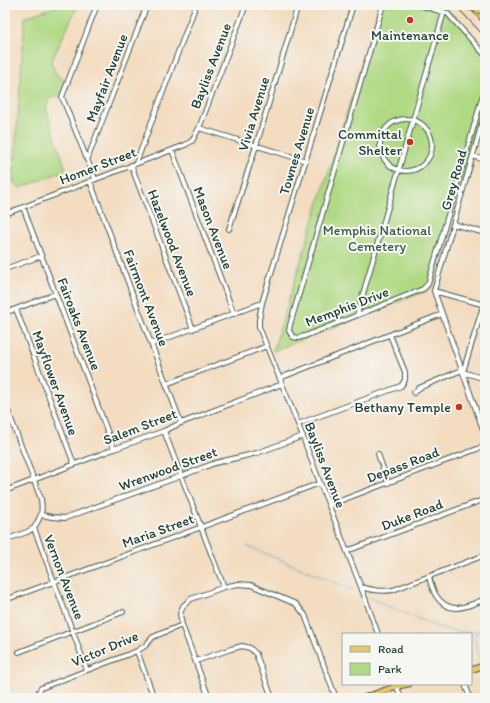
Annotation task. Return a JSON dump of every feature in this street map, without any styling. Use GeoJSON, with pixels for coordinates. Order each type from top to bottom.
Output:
{"type":"FeatureCollection","features":[{"type":"Feature","properties":{"kind":"main road"},"geometry":{"type":"LineString","coordinates":[[462,5],[485,12]]}},
{"type":"Feature","properties":{"kind":"main road"},"geometry":{"type":"LineString","coordinates":[[471,5],[484,19]]}},
{"type":"Feature","properties":{"kind":"main road"},"geometry":{"type":"LineString","coordinates":[[472,670],[485,664]]}},
{"type":"Feature","properties":{"kind":"main road"},"geometry":{"type":"LineString","coordinates":[[363,698],[396,685]]}},
{"type":"Feature","properties":{"kind":"street","name":"Fairmont Avenue"},"geometry":{"type":"LineString","coordinates":[[97,5],[62,97],[87,160],[92,180],[181,423]]}},
{"type":"Feature","properties":{"kind":"street","name":"Mayfair Avenue"},"geometry":{"type":"LineString","coordinates":[[87,160],[147,5]]}},
{"type":"Feature","properties":{"kind":"street"},"geometry":{"type":"LineString","coordinates":[[136,163],[196,5]]}},
{"type":"Feature","properties":{"kind":"street","name":"Bayliss Avenue"},"geometry":{"type":"LineString","coordinates":[[196,135],[246,5]]}},
{"type":"Feature","properties":{"kind":"street","name":"Vivia Avenue"},"geometry":{"type":"LineString","coordinates":[[229,229],[256,146],[298,5]]}},
{"type":"Feature","properties":{"kind":"street","name":"Townes Avenue"},"geometry":{"type":"LineString","coordinates":[[262,303],[353,5]]}},
{"type":"Feature","properties":{"kind":"street","name":"Memphis Drive"},"geometry":{"type":"LineString","coordinates":[[383,5],[294,310],[289,331],[293,337],[298,338],[357,315],[423,289],[428,284],[485,88]]}},
{"type":"Feature","properties":{"kind":"street"},"geometry":{"type":"LineString","coordinates":[[419,5],[447,13],[485,55]]}},
{"type":"Feature","properties":{"kind":"street"},"geometry":{"type":"LineString","coordinates":[[357,315],[444,12]]}},
{"type":"Feature","properties":{"kind":"street","name":"Grey Road"},"geometry":{"type":"LineString","coordinates":[[434,291],[485,113]]}},
{"type":"Feature","properties":{"kind":"street"},"geometry":{"type":"LineString","coordinates":[[404,118],[413,119],[426,128],[432,144],[431,152],[428,159],[415,169],[407,171],[398,170],[390,166],[380,151],[382,133],[387,126],[395,121],[404,118]]}},
{"type":"Feature","properties":{"kind":"street"},"geometry":{"type":"LineString","coordinates":[[199,128],[306,161]]}},
{"type":"Feature","properties":{"kind":"street","name":"Homer Street"},"geometry":{"type":"LineString","coordinates":[[5,214],[190,143],[196,135]]}},
{"type":"Feature","properties":{"kind":"street","name":"Mason Avenue"},"geometry":{"type":"LineString","coordinates":[[172,150],[234,314]]}},
{"type":"Feature","properties":{"kind":"street"},"geometry":{"type":"LineString","coordinates":[[473,156],[485,160]]}},
{"type":"Feature","properties":{"kind":"street","name":"Hazelwood Avenue"},"geometry":{"type":"LineString","coordinates":[[131,165],[193,329]]}},
{"type":"Feature","properties":{"kind":"street","name":"Fairoaks Avenue"},"geometry":{"type":"LineString","coordinates":[[23,207],[114,449]]}},
{"type":"Feature","properties":{"kind":"street"},"geometry":{"type":"LineString","coordinates":[[453,224],[485,233]]}},
{"type":"Feature","properties":{"kind":"street"},"geometry":{"type":"LineString","coordinates":[[5,269],[41,256]]}},
{"type":"Feature","properties":{"kind":"street"},"geometry":{"type":"LineString","coordinates":[[434,291],[485,304],[462,371]]}},
{"type":"Feature","properties":{"kind":"street"},"geometry":{"type":"LineString","coordinates":[[434,291],[485,434]]}},
{"type":"Feature","properties":{"kind":"street"},"geometry":{"type":"LineString","coordinates":[[5,313],[55,294]]}},
{"type":"Feature","properties":{"kind":"street"},"geometry":{"type":"LineString","coordinates":[[151,344],[262,303]]}},
{"type":"Feature","properties":{"kind":"street","name":"Bayliss Avenue"},"geometry":{"type":"LineString","coordinates":[[262,303],[259,327],[303,436],[378,633]]}},
{"type":"Feature","properties":{"kind":"street","name":"Mayflower Avenue"},"geometry":{"type":"LineString","coordinates":[[16,309],[74,464]]}},
{"type":"Feature","properties":{"kind":"street"},"geometry":{"type":"LineString","coordinates":[[280,378],[442,314]]}},
{"type":"Feature","properties":{"kind":"street"},"geometry":{"type":"LineString","coordinates":[[298,424],[401,386],[405,380],[405,372],[390,335]]}},
{"type":"Feature","properties":{"kind":"street"},"geometry":{"type":"LineString","coordinates":[[166,384],[267,346]]}},
{"type":"Feature","properties":{"kind":"street"},"geometry":{"type":"LineString","coordinates":[[414,393],[419,388],[462,371],[485,379]]}},
{"type":"Feature","properties":{"kind":"street","name":"Salem Street"},"geometry":{"type":"LineString","coordinates":[[5,491],[164,431],[282,384]]}},
{"type":"Feature","properties":{"kind":"street"},"geometry":{"type":"LineString","coordinates":[[5,403],[41,499],[41,515]]}},
{"type":"Feature","properties":{"kind":"street"},"geometry":{"type":"LineString","coordinates":[[164,431],[224,587]]}},
{"type":"Feature","properties":{"kind":"street","name":"Wrenwood Street"},"geometry":{"type":"LineString","coordinates":[[41,515],[65,518],[181,476],[215,462],[257,453],[303,436]]}},
{"type":"Feature","properties":{"kind":"street","name":"Depass Road"},"geometry":{"type":"LineString","coordinates":[[329,505],[485,446]]}},
{"type":"Feature","properties":{"kind":"street"},"geometry":{"type":"LineString","coordinates":[[378,454],[388,483]]}},
{"type":"Feature","properties":{"kind":"street","name":"Maria Street"},"geometry":{"type":"LineString","coordinates":[[5,600],[320,483]]}},
{"type":"Feature","properties":{"kind":"street","name":"Duke Road"},"geometry":{"type":"LineString","coordinates":[[346,551],[485,499]]}},
{"type":"Feature","properties":{"kind":"street","name":"Vernon Avenue"},"geometry":{"type":"LineString","coordinates":[[41,515],[34,528],[87,670]]}},
{"type":"Feature","properties":{"kind":"street"},"geometry":{"type":"LineString","coordinates":[[5,540],[34,528]]}},
{"type":"Feature","properties":{"kind":"street"},"geometry":{"type":"LineString","coordinates":[[361,587],[384,592],[393,590],[485,555]]}},
{"type":"Feature","properties":{"kind":"street"},"geometry":{"type":"LineString","coordinates":[[429,577],[437,597],[444,604],[453,609],[461,608],[485,599]]}},
{"type":"Feature","properties":{"kind":"street"},"geometry":{"type":"LineString","coordinates":[[209,698],[182,625],[180,614],[184,606],[191,599],[224,587],[238,584],[250,585],[296,604],[305,615],[336,698]]}},
{"type":"Feature","properties":{"kind":"street"},"geometry":{"type":"LineString","coordinates":[[19,652],[124,612]]}},
{"type":"Feature","properties":{"kind":"street","name":"Victor Drive"},"geometry":{"type":"LineString","coordinates":[[38,696],[41,688],[137,651],[145,646],[153,637],[182,625]]}},
{"type":"Feature","properties":{"kind":"street"},"geometry":{"type":"LineString","coordinates":[[196,661],[242,646],[250,648],[256,654],[272,698]]}},
{"type":"Feature","properties":{"kind":"street"},"geometry":{"type":"LineString","coordinates":[[137,651],[154,698]]}},
{"type":"Feature","properties":{"kind":"street"},"geometry":{"type":"LineString","coordinates":[[396,685],[401,698]]}},
{"type":"Feature","properties":{"kind":"street"},"geometry":{"type":"LineString","coordinates":[[465,685],[470,698]]}},
{"type":"Feature","properties":{"kind":"green space"},"geometry":{"type":"Polygon","coordinates":[[[61,5],[78,5],[51,62],[56,74],[66,81],[60,95],[49,99],[46,108],[66,170],[20,188],[13,182],[25,17],[61,5]]]}},
{"type":"Feature","properties":{"kind":"green space","name":"Memphis National Cemetery"},"geometry":{"type":"Polygon","coordinates":[[[380,5],[434,5],[446,8],[485,50],[485,101],[431,289],[273,351],[380,5]]]}},
{"type":"Feature","properties":{"kind":"waterway"},"geometry":{"type":"LineString","coordinates":[[247,546],[353,590]]}},
{"type":"Feature","properties":{"kind":"waterway"},"geometry":{"type":"LineString","coordinates":[[370,598],[443,629],[462,632],[479,631]]}},
{"type":"Feature","properties":{"kind":"waterway"},"geometry":{"type":"LineString","coordinates":[[480,660],[474,637],[479,631],[485,629]]}},
{"type":"Feature","properties":{"kind":"waterway"},"geometry":{"type":"LineString","coordinates":[[483,669],[485,673]]}},
{"type":"Feature","properties":{"kind":"railway"},"geometry":{"type":"LineString","coordinates":[[455,5],[485,37]]}},
{"type":"Feature","properties":{"kind":"place","name":"Maintenance"},"geometry":{"type":"Point","coordinates":[410,20]}},
{"type":"Feature","properties":{"kind":"place","name":"Committal Shelter"},"geometry":{"type":"Point","coordinates":[410,142]}},
{"type":"Feature","properties":{"kind":"place","name":"Bethany Temple"},"geometry":{"type":"Point","coordinates":[459,407]}}]}
